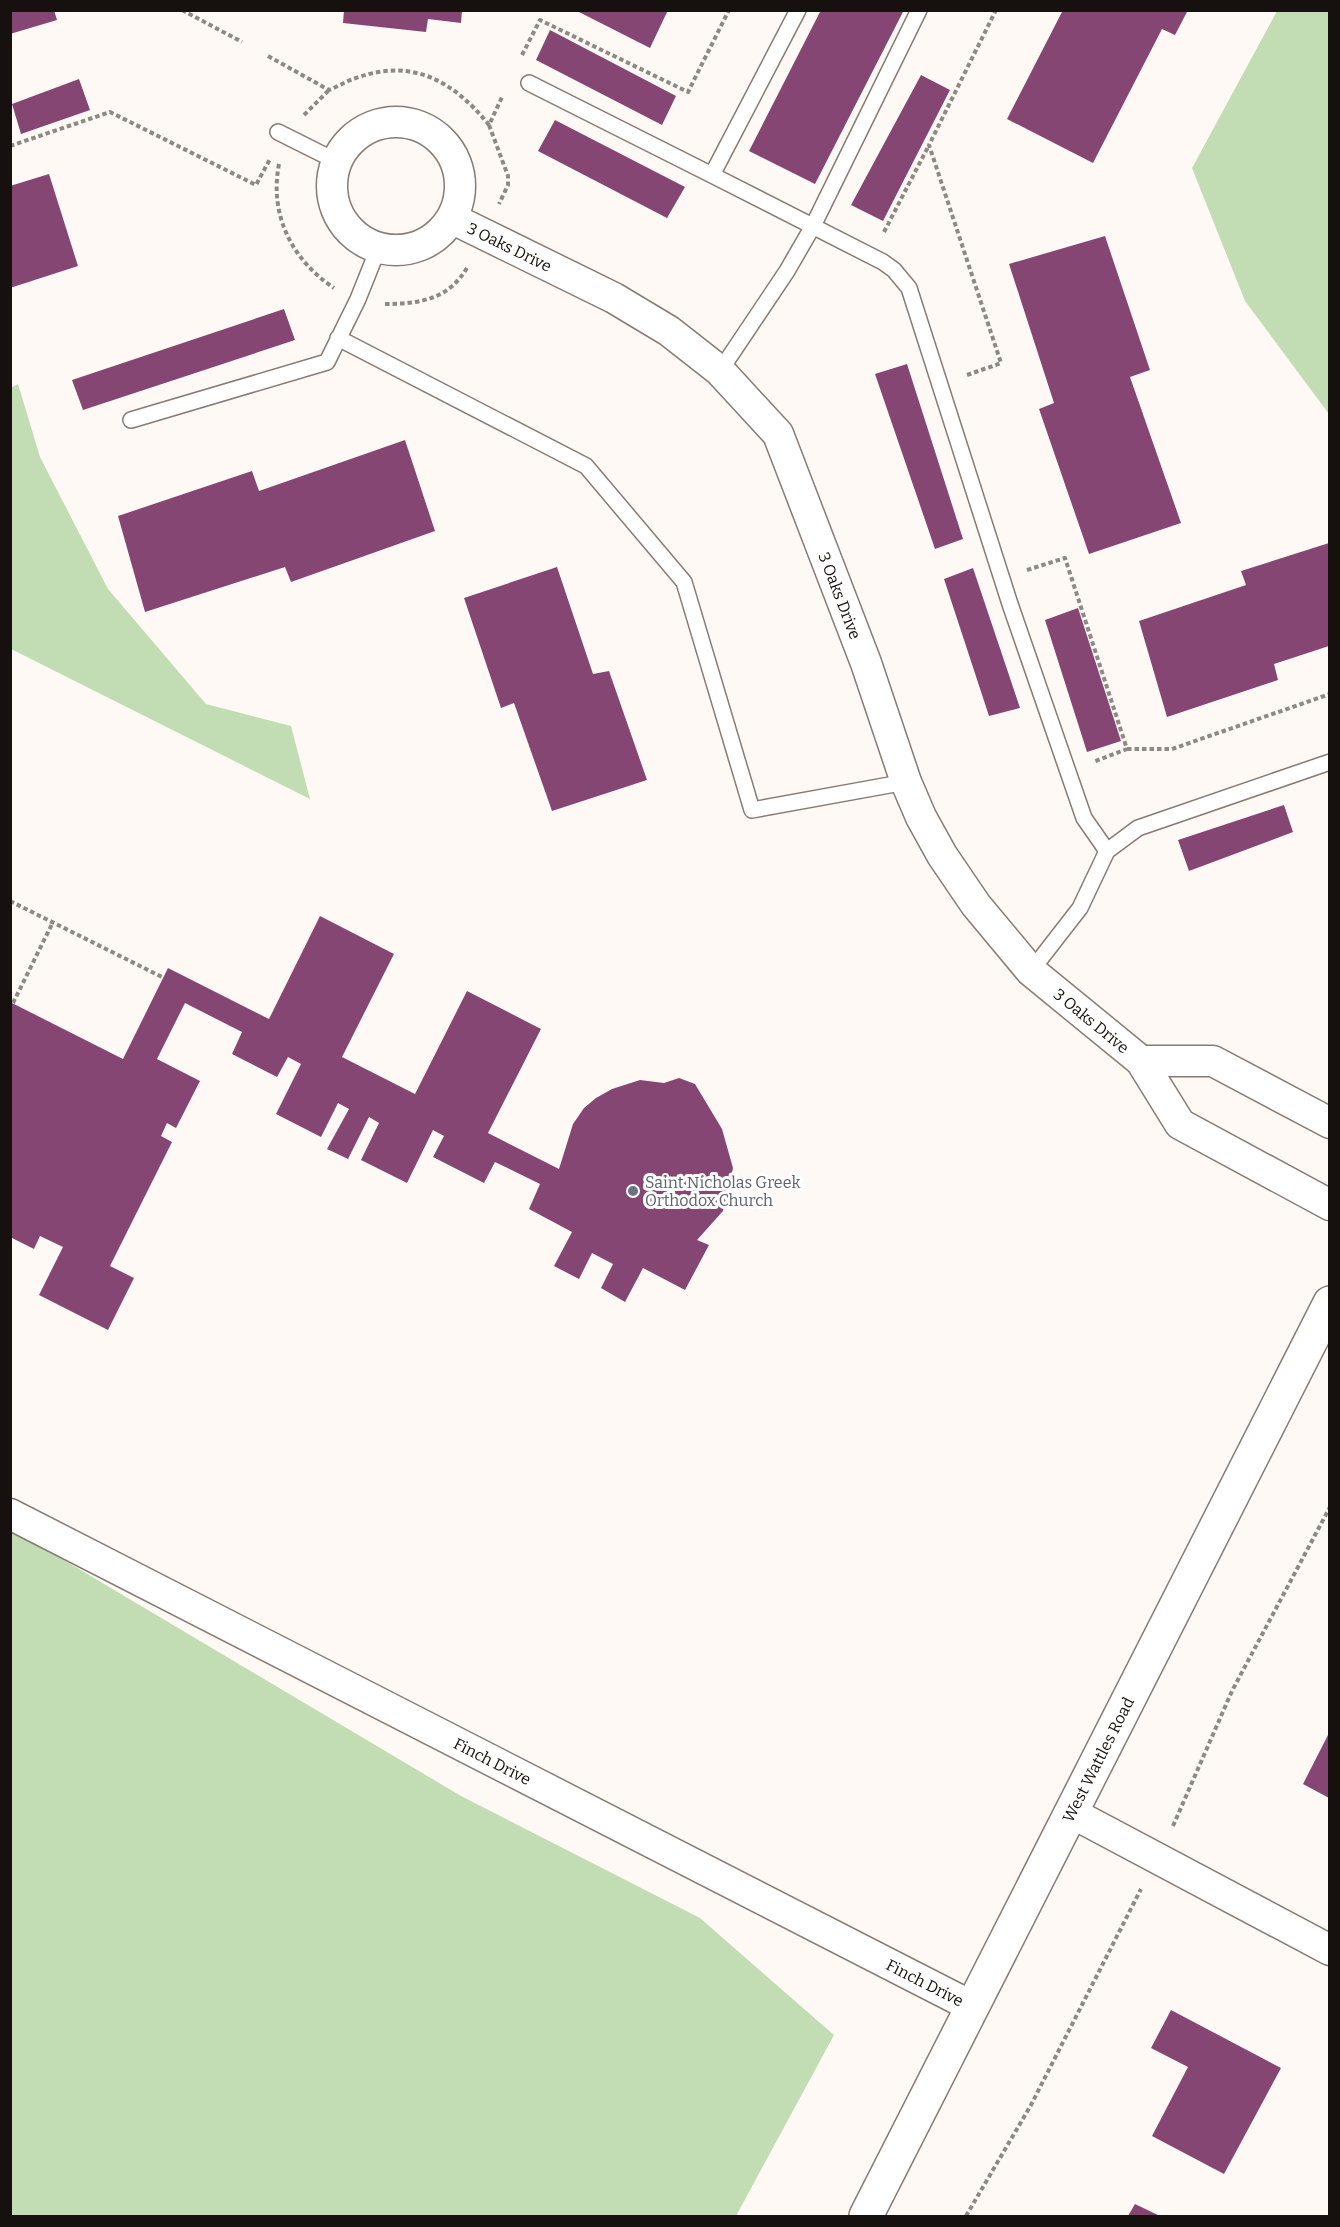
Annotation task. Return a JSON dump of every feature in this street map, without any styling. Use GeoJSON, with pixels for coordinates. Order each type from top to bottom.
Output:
{"type":"FeatureCollection","features":[{"type":"Feature","properties":{"kind":"street","name":"3 Oaks Drive"},"geometry":{"type":"LineString","coordinates":[[389,121],[423,126],[450,148],[462,181],[453,219],[436,238],[408,250],[378,249],[347,230],[332,197],[336,161],[357,133],[389,121]]}},
{"type":"Feature","properties":{"kind":"street","name":"3 Oaks Drive"},"geometry":{"type":"LineString","coordinates":[[453,219],[614,298],[669,331],[720,371],[778,434],[866,663],[906,782],[942,855],[976,905],[1032,971],[1141,1061],[1180,1124],[1329,1205]]}},
{"type":"Feature","properties":{"kind":"street","name":"3 Oaks Drive"},"geometry":{"type":"LineString","coordinates":[[1141,1061],[1213,1061],[1329,1122]]}},
{"type":"Feature","properties":{"kind":"street","name":"West Wattles Road"},"geometry":{"type":"LineString","coordinates":[[866,2217],[1329,1303]]}},
{"type":"Feature","properties":{"kind":"street","name":"Finch Drive"},"geometry":{"type":"LineString","coordinates":[[10,1514],[973,2007]]}},
{"type":"Feature","properties":{"kind":"street"},"geometry":{"type":"LineString","coordinates":[[1072,1813],[1329,1950]]}},
{"type":"Feature","properties":{"kind":"lane"},"geometry":{"type":"LineString","coordinates":[[712,175],[798,10]]}},
{"type":"Feature","properties":{"kind":"lane"},"geometry":{"type":"LineString","coordinates":[[720,371],[787,271],[813,226],[919,10]]}},
{"type":"Feature","properties":{"kind":"lane"},"geometry":{"type":"LineString","coordinates":[[529,83],[872,256],[894,270],[909,288],[1010,604],[1084,818],[1107,851]]}},
{"type":"Feature","properties":{"kind":"lane"},"geometry":{"type":"LineString","coordinates":[[278,132],[336,161]]}},
{"type":"Feature","properties":{"kind":"lane"},"geometry":{"type":"LineString","coordinates":[[131,420],[327,362],[358,299],[378,249]]}},
{"type":"Feature","properties":{"kind":"lane"},"geometry":{"type":"LineString","coordinates":[[338,338],[586,466],[684,582],[752,810],[906,782]]}},
{"type":"Feature","properties":{"kind":"lane"},"geometry":{"type":"LineString","coordinates":[[1032,971],[1080,908],[1107,851],[1138,828],[1329,762]]}},
{"type":"Feature","properties":{"kind":"path"},"geometry":{"type":"LineString","coordinates":[[182,10],[242,42]]}},
{"type":"Feature","properties":{"kind":"path"},"geometry":{"type":"LineString","coordinates":[[872,256],[996,10]]}},
{"type":"Feature","properties":{"kind":"path"},"geometry":{"type":"LineString","coordinates":[[300,119],[329,90]]}},
{"type":"Feature","properties":{"kind":"path"},"geometry":{"type":"LineString","coordinates":[[10,146],[110,112],[256,185],[273,155],[280,159],[276,201],[286,234],[296,254],[315,276],[338,291]]}},
{"type":"Feature","properties":{"kind":"path"},"geometry":{"type":"LineString","coordinates":[[489,125],[508,176],[508,185],[499,205]]}},
{"type":"Feature","properties":{"kind":"path"},"geometry":{"type":"LineString","coordinates":[[929,145],[1001,363],[962,377]]}},
{"type":"Feature","properties":{"kind":"path"},"geometry":{"type":"LineString","coordinates":[[381,304],[419,301],[449,291],[459,282],[468,266]]}},
{"type":"Feature","properties":{"kind":"path"},"geometry":{"type":"LineString","coordinates":[[1023,558],[1026,570],[1065,558],[1127,749]]}},
{"type":"Feature","properties":{"kind":"path"},"geometry":{"type":"LineString","coordinates":[[1088,764],[1127,749],[1172,749],[1329,694]]}},
{"type":"Feature","properties":{"kind":"path"},"geometry":{"type":"LineString","coordinates":[[10,901],[164,978]]}},
{"type":"Feature","properties":{"kind":"path"},"geometry":{"type":"LineString","coordinates":[[13,1003],[53,922]]}},
{"type":"Feature","properties":{"kind":"path"},"geometry":{"type":"LineString","coordinates":[[1172,1829],[1232,1691],[1329,1507]]}},
{"type":"Feature","properties":{"kind":"path"},"geometry":{"type":"LineString","coordinates":[[966,2217],[1031,2105],[1143,1885]]}},
{"type":"Feature","properties":{"kind":"green space"},"geometry":{"type":"Polygon","coordinates":[[[1277,11],[1329,11],[1329,414],[1245,301],[1192,168],[1277,11]]]}},
{"type":"Feature","properties":{"kind":"green space"},"geometry":{"type":"Polygon","coordinates":[[[18,384],[40,457],[108,589],[206,704],[291,726],[310,799],[11,649],[10,388],[18,384]]]}},
{"type":"Feature","properties":{"kind":"green space"},"geometry":{"type":"Polygon","coordinates":[[[10,1528],[461,1796],[700,1918],[834,2035],[736,2216],[11,2216],[10,1528]]]}},
{"type":"Feature","properties":{"kind":"building"},"geometry":{"type":"Polygon","coordinates":[[[10,10],[54,10],[57,20],[10,34],[10,10]]]}},
{"type":"Feature","properties":{"kind":"building"},"geometry":{"type":"Polygon","coordinates":[[[344,10],[462,10],[461,23],[428,19],[426,32],[343,23],[344,10]]]}},
{"type":"Feature","properties":{"kind":"building"},"geometry":{"type":"Polygon","coordinates":[[[575,10],[668,10],[650,48],[575,10]]]}},
{"type":"Feature","properties":{"kind":"building"},"geometry":{"type":"Polygon","coordinates":[[[821,10],[904,10],[815,184],[749,151],[821,10]]]}},
{"type":"Feature","properties":{"kind":"building"},"geometry":{"type":"Polygon","coordinates":[[[1063,10],[1188,10],[1175,35],[1162,29],[1093,163],[1007,119],[1063,10]]]}},
{"type":"Feature","properties":{"kind":"building"},"geometry":{"type":"Polygon","coordinates":[[[550,30],[676,96],[662,125],[536,60],[550,30]]]}},
{"type":"Feature","properties":{"kind":"building"},"geometry":{"type":"Polygon","coordinates":[[[921,75],[950,90],[883,221],[851,205],[921,75]]]}},
{"type":"Feature","properties":{"kind":"building"},"geometry":{"type":"Polygon","coordinates":[[[79,79],[90,110],[21,134],[12,104],[79,79]]]}},
{"type":"Feature","properties":{"kind":"building"},"geometry":{"type":"Polygon","coordinates":[[[555,120],[685,187],[667,218],[538,151],[555,120]]]}},
{"type":"Feature","properties":{"kind":"building"},"geometry":{"type":"Polygon","coordinates":[[[49,174],[78,266],[10,288],[10,186],[49,174]]]}},
{"type":"Feature","properties":{"kind":"building"},"geometry":{"type":"Polygon","coordinates":[[[1105,236],[1150,370],[1130,377],[1181,523],[1089,554],[1039,409],[1054,403],[1009,264],[1105,236]]]}},
{"type":"Feature","properties":{"kind":"building"},"geometry":{"type":"Polygon","coordinates":[[[284,309],[295,340],[83,410],[72,380],[284,309]]]}},
{"type":"Feature","properties":{"kind":"building"},"geometry":{"type":"Polygon","coordinates":[[[907,364],[963,539],[935,549],[875,374],[907,364]]]}},
{"type":"Feature","properties":{"kind":"building"},"geometry":{"type":"Polygon","coordinates":[[[405,440],[435,531],[291,582],[285,567],[145,612],[118,516],[252,471],[259,491],[405,440]]]}},
{"type":"Feature","properties":{"kind":"building"},"geometry":{"type":"Polygon","coordinates":[[[1329,543],[1329,646],[1274,664],[1278,680],[1167,717],[1139,621],[1246,585],[1241,571],[1329,543]]]}},
{"type":"Feature","properties":{"kind":"building"},"geometry":{"type":"Polygon","coordinates":[[[557,567],[593,674],[609,671],[647,780],[552,811],[514,703],[501,708],[464,598],[557,567]]]}},
{"type":"Feature","properties":{"kind":"building"},"geometry":{"type":"Polygon","coordinates":[[[973,568],[1020,708],[989,716],[944,579],[973,568]]]}},
{"type":"Feature","properties":{"kind":"building"},"geometry":{"type":"Polygon","coordinates":[[[1078,608],[1121,741],[1087,752],[1045,620],[1078,608]]]}},
{"type":"Feature","properties":{"kind":"building"},"geometry":{"type":"Polygon","coordinates":[[[1284,805],[1293,832],[1189,871],[1178,840],[1284,805]]]}},
{"type":"Feature","properties":{"kind":"building"},"geometry":{"type":"Polygon","coordinates":[[[320,916],[394,954],[342,1057],[415,1094],[467,991],[541,1029],[488,1133],[559,1169],[573,1124],[584,1108],[596,1098],[612,1089],[640,1080],[664,1083],[679,1078],[695,1084],[722,1129],[733,1168],[723,1211],[697,1240],[709,1245],[685,1290],[643,1268],[625,1302],[601,1288],[613,1264],[592,1253],[579,1279],[554,1266],[572,1232],[529,1209],[540,1184],[495,1162],[484,1183],[433,1157],[444,1136],[433,1130],[407,1183],[361,1160],[379,1123],[369,1117],[348,1159],[327,1149],[349,1109],[338,1103],[321,1137],[276,1114],[301,1064],[288,1057],[277,1077],[232,1054],[242,1032],[185,1003],[157,1059],[200,1081],[176,1128],[167,1123],[161,1136],[172,1142],[110,1266],[134,1278],[108,1330],[39,1295],[63,1247],[40,1236],[34,1249],[10,1237],[10,1002],[123,1059],[168,968],[269,1019],[320,916]]]}},
{"type":"Feature","properties":{"kind":"building"},"geometry":{"type":"Polygon","coordinates":[[[1329,1733],[1329,1798],[1303,1784],[1329,1733]]]}},
{"type":"Feature","properties":{"kind":"building"},"geometry":{"type":"Polygon","coordinates":[[[1171,2010],[1281,2068],[1224,2174],[1152,2136],[1188,2067],[1151,2048],[1171,2010]]]}},
{"type":"Feature","properties":{"kind":"building"},"geometry":{"type":"Polygon","coordinates":[[[1135,2204],[1160,2216],[1128,2216],[1135,2204]]]}},
{"type":"Feature","properties":{"kind":"place","name":"Saint Nicholas Greek Orthodox Church"},"geometry":{"type":"Point","coordinates":[633,1191]}}]}
